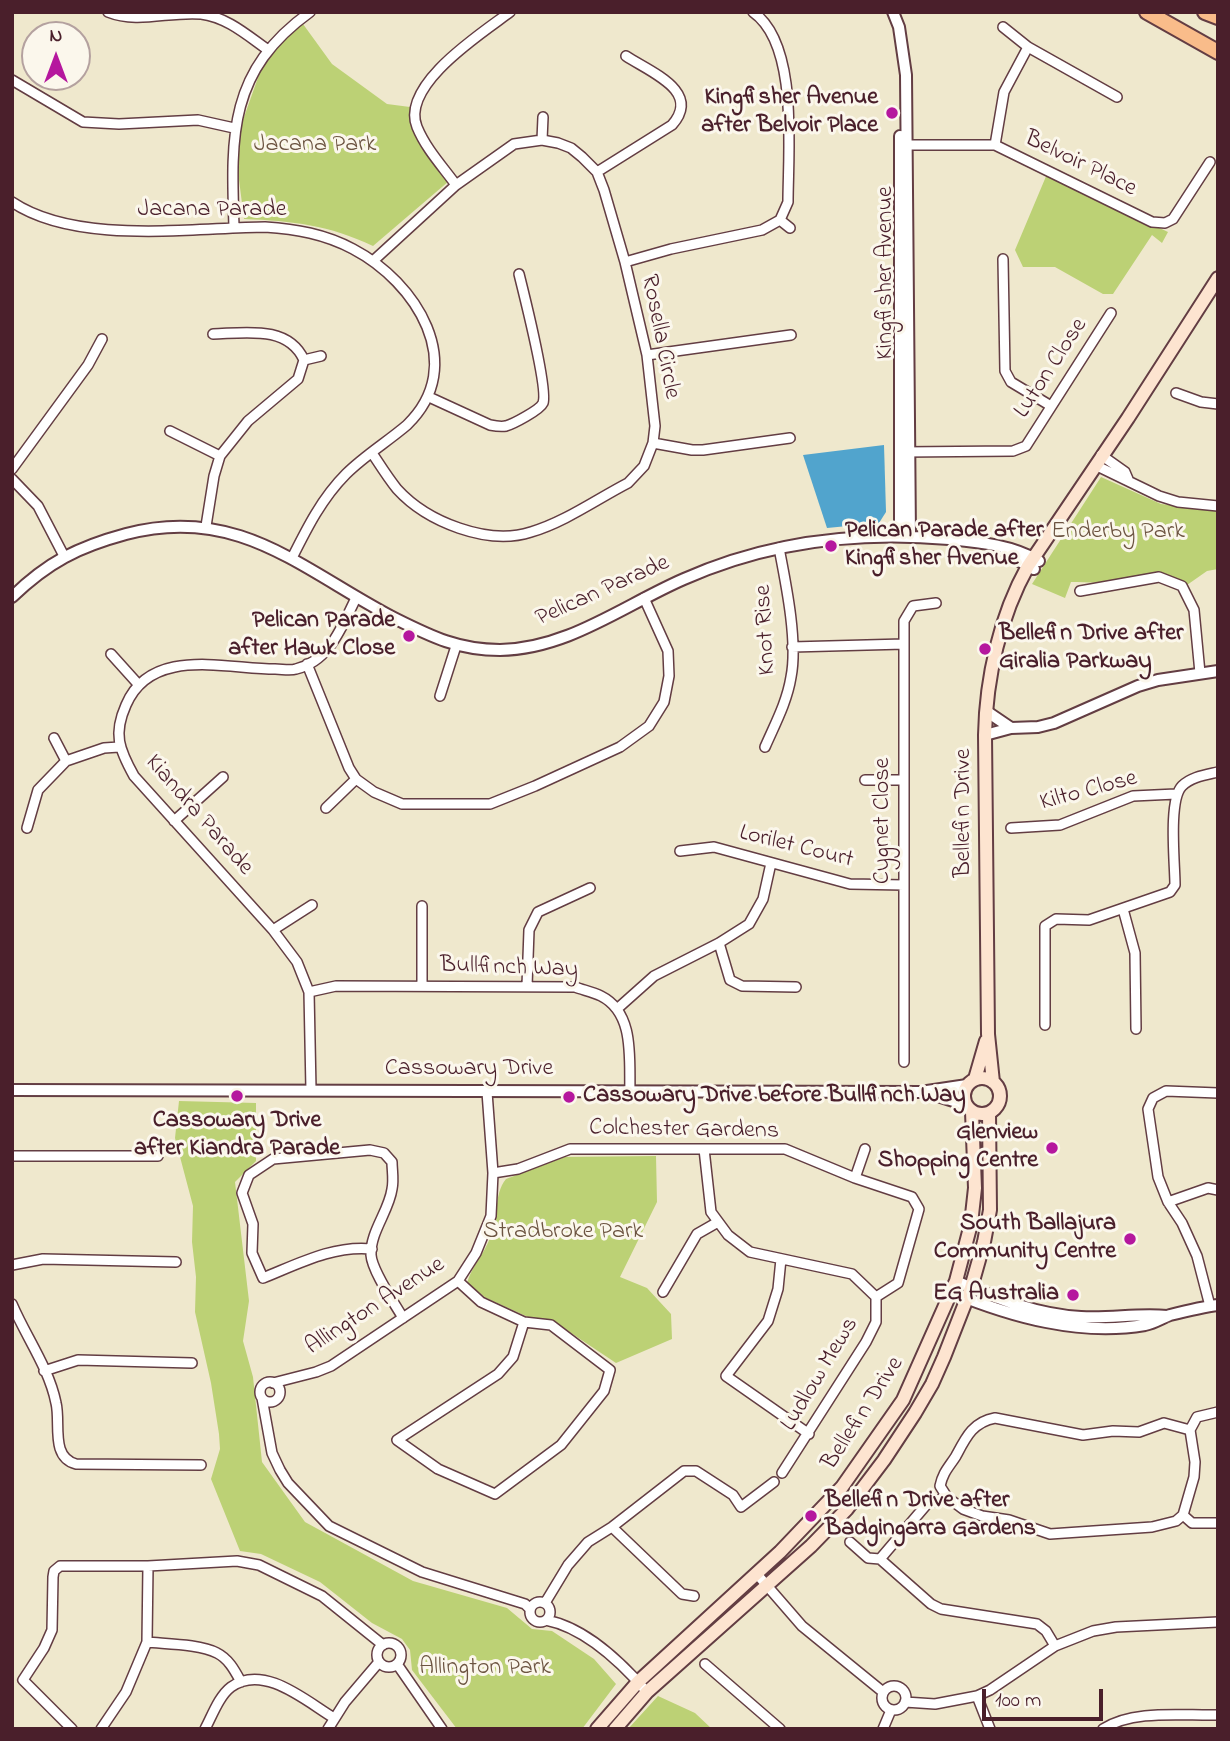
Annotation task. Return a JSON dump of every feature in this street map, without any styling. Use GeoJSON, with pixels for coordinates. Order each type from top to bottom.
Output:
{"type":"FeatureCollection","features":[{"type":"Feature","properties":{"kind":"main road"},"geometry":{"type":"LineString","coordinates":[[1147,12],[1218,52]]}},
{"type":"Feature","properties":{"kind":"main road"},"geometry":{"type":"LineString","coordinates":[[1205,12],[1218,17]]}},
{"type":"Feature","properties":{"kind":"main road","name":"Bellefin Drive"},"geometry":{"type":"LineString","coordinates":[[993,1082],[988,1034],[985,735],[990,676],[1018,584],[1101,462],[1218,278]]}},
{"type":"Feature","properties":{"kind":"main road","name":"Bellefin Drive"},"geometry":{"type":"LineString","coordinates":[[971,1082],[988,1034]]}},
{"type":"Feature","properties":{"kind":"main road"},"geometry":{"type":"LineString","coordinates":[[983,1078],[993,1082],[1000,1093],[996,1108],[989,1113],[978,1114],[969,1109],[963,1095],[971,1082],[983,1078]]}},
{"type":"Feature","properties":{"kind":"main road","name":"Bellefin Drive"},"geometry":{"type":"LineString","coordinates":[[597,1729],[833,1497],[903,1400],[954,1287],[975,1202],[969,1109]]}},
{"type":"Feature","properties":{"kind":"main road","name":"Bellefin Drive"},"geometry":{"type":"LineString","coordinates":[[615,1729],[642,1687],[767,1585],[811,1546],[847,1508],[884,1460],[932,1384],[969,1293],[990,1210],[989,1113]]}},
{"type":"Feature","properties":{"kind":"street"},"geometry":{"type":"LineString","coordinates":[[108,12],[131,18],[201,13],[229,22],[268,50]]}},
{"type":"Feature","properties":{"kind":"street"},"geometry":{"type":"LineString","coordinates":[[234,227],[234,128],[249,79],[268,50],[310,12]]}},
{"type":"Feature","properties":{"kind":"street"},"geometry":{"type":"LineString","coordinates":[[456,186],[416,125],[415,107],[435,72],[510,12]]}},
{"type":"Feature","properties":{"kind":"street"},"geometry":{"type":"LineString","coordinates":[[625,262],[671,249],[762,230],[780,220],[788,202],[788,80],[773,36],[762,18],[753,12]]}},
{"type":"Feature","properties":{"kind":"street","name":"Kingfisher Avenue"},"geometry":{"type":"LineString","coordinates":[[891,12],[904,145],[905,536]]}},
{"type":"Feature","properties":{"kind":"street"},"geometry":{"type":"LineString","coordinates":[[1003,27],[1028,47],[1117,97]]}},
{"type":"Feature","properties":{"kind":"street"},"geometry":{"type":"LineString","coordinates":[[995,145],[1004,92],[1028,47]]}},
{"type":"Feature","properties":{"kind":"street"},"geometry":{"type":"LineString","coordinates":[[373,261],[456,186],[514,144],[542,141],[570,148],[597,172],[672,124],[682,108],[682,101],[673,87],[626,56]]}},
{"type":"Feature","properties":{"kind":"street"},"geometry":{"type":"LineString","coordinates":[[12,80],[83,122],[119,124],[198,121],[234,128]]}},
{"type":"Feature","properties":{"kind":"street"},"geometry":{"type":"LineString","coordinates":[[542,141],[543,117]]}},
{"type":"Feature","properties":{"kind":"street","name":"Belvoir Place"},"geometry":{"type":"LineString","coordinates":[[904,145],[995,145],[1152,222],[1165,223],[1173,219],[1210,162]]}},
{"type":"Feature","properties":{"kind":"street","name":"Rosella Circle"},"geometry":{"type":"LineString","coordinates":[[372,453],[397,489],[426,512],[481,534],[506,537],[543,528],[628,482],[644,466],[653,443],[655,426],[647,355],[625,262],[597,172]]}},
{"type":"Feature","properties":{"kind":"street","name":"Jacana Parade"},"geometry":{"type":"LineString","coordinates":[[12,202],[24,210],[57,222],[92,229],[290,228],[320,235],[352,248],[373,261],[409,295],[425,323],[435,358],[429,397],[416,417],[348,472],[322,502],[292,558]]}},
{"type":"Feature","properties":{"kind":"street"},"geometry":{"type":"LineString","coordinates":[[780,220],[790,228]]}},
{"type":"Feature","properties":{"kind":"street"},"geometry":{"type":"LineString","coordinates":[[1003,260],[1005,371],[1012,382],[1051,406]]}},
{"type":"Feature","properties":{"kind":"street"},"geometry":{"type":"LineString","coordinates":[[429,397],[489,425],[498,426],[509,425],[539,409],[543,404],[533,334],[519,274]]}},
{"type":"Feature","properties":{"kind":"street","name":"Luton Close"},"geometry":{"type":"LineString","coordinates":[[905,452],[1013,451],[1026,446],[1111,313]]}},
{"type":"Feature","properties":{"kind":"street"},"geometry":{"type":"LineString","coordinates":[[205,526],[220,456],[248,421],[298,379],[304,360],[299,348],[283,337],[260,332],[213,334]]}},
{"type":"Feature","properties":{"kind":"street"},"geometry":{"type":"LineString","coordinates":[[647,355],[791,335]]}},
{"type":"Feature","properties":{"kind":"street"},"geometry":{"type":"LineString","coordinates":[[12,468],[88,365],[103,339]]}},
{"type":"Feature","properties":{"kind":"street"},"geometry":{"type":"LineString","coordinates":[[304,360],[321,356]]}},
{"type":"Feature","properties":{"kind":"street"},"geometry":{"type":"LineString","coordinates":[[1176,393],[1201,402],[1218,404]]}},
{"type":"Feature","properties":{"kind":"street"},"geometry":{"type":"LineString","coordinates":[[170,431],[220,456]]}},
{"type":"Feature","properties":{"kind":"street"},"geometry":{"type":"LineString","coordinates":[[653,443],[702,450],[790,438]]}},
{"type":"Feature","properties":{"kind":"street"},"geometry":{"type":"LineString","coordinates":[[1101,462],[1125,472],[1128,479],[1159,496],[1178,502],[1218,506]]}},
{"type":"Feature","properties":{"kind":"street"},"geometry":{"type":"LineString","coordinates":[[12,479],[38,506],[64,556]]}},
{"type":"Feature","properties":{"kind":"street","name":"Pelican Parade"},"geometry":{"type":"LineString","coordinates":[[12,597],[31,579],[64,556],[108,539],[151,527],[205,526],[245,537],[292,558],[356,598],[431,636],[456,646],[498,650],[551,642],[717,565],[779,548],[824,541],[905,536],[980,542],[1034,563]]}},
{"type":"Feature","properties":{"kind":"street","name":"Knot Rise"},"geometry":{"type":"LineString","coordinates":[[765,747],[787,696],[792,673],[788,595],[779,548]]}},
{"type":"Feature","properties":{"kind":"street"},"geometry":{"type":"LineString","coordinates":[[1080,591],[1158,577],[1182,586],[1194,610],[1200,673]]}},
{"type":"Feature","properties":{"kind":"street"},"geometry":{"type":"LineString","coordinates":[[111,653],[138,684],[163,670],[192,664],[297,669],[323,656],[339,633],[356,598]]}},
{"type":"Feature","properties":{"kind":"street"},"geometry":{"type":"LineString","coordinates":[[307,664],[349,768],[356,779],[374,792],[402,804],[490,804],[620,747],[649,726],[663,702],[669,676],[668,651],[644,598]]}},
{"type":"Feature","properties":{"kind":"street","name":"Cygnet Close"},"geometry":{"type":"LineString","coordinates":[[904,1062],[904,621],[913,606],[936,603]]}},
{"type":"Feature","properties":{"kind":"street"},"geometry":{"type":"LineString","coordinates":[[792,647],[904,644]]}},
{"type":"Feature","properties":{"kind":"street"},"geometry":{"type":"LineString","coordinates":[[440,696],[456,646]]}},
{"type":"Feature","properties":{"kind":"street"},"geometry":{"type":"LineString","coordinates":[[985,735],[1011,728],[1038,727],[1054,723],[1138,686],[1218,671]]}},
{"type":"Feature","properties":{"kind":"street","name":"Kiandra Parade"},"geometry":{"type":"LineString","coordinates":[[138,684],[119,721],[119,747],[134,776],[273,930],[297,962],[309,992],[311,1090]]}},
{"type":"Feature","properties":{"kind":"street"},"geometry":{"type":"LineString","coordinates":[[986,711],[1011,728]]}},
{"type":"Feature","properties":{"kind":"street"},"geometry":{"type":"LineString","coordinates":[[54,738],[66,761]]}},
{"type":"Feature","properties":{"kind":"street"},"geometry":{"type":"LineString","coordinates":[[27,828],[38,790],[66,761],[104,748],[119,747]]}},
{"type":"Feature","properties":{"kind":"street"},"geometry":{"type":"LineString","coordinates":[[1045,1025],[1045,926],[1056,919],[1089,920],[1170,892],[1175,885],[1176,794],[1182,786],[1197,777],[1218,772]]}},
{"type":"Feature","properties":{"kind":"street"},"geometry":{"type":"LineString","coordinates":[[174,821],[223,778]]}},
{"type":"Feature","properties":{"kind":"street"},"geometry":{"type":"LineString","coordinates":[[326,808],[356,779]]}},
{"type":"Feature","properties":{"kind":"street"},"geometry":{"type":"LineString","coordinates":[[865,780],[904,780]]}},
{"type":"Feature","properties":{"kind":"street","name":"Kilto Close"},"geometry":{"type":"LineString","coordinates":[[1011,828],[1060,825],[1133,796],[1176,794]]}},
{"type":"Feature","properties":{"kind":"street","name":"Lorilet Court"},"geometry":{"type":"LineString","coordinates":[[680,851],[714,847],[850,884],[904,885]]}},
{"type":"Feature","properties":{"kind":"street"},"geometry":{"type":"LineString","coordinates":[[630,1091],[628,1033],[617,1009],[654,975],[719,943],[749,924],[763,899],[771,863]]}},
{"type":"Feature","properties":{"kind":"street"},"geometry":{"type":"LineString","coordinates":[[527,986],[529,930],[538,912],[590,888]]}},
{"type":"Feature","properties":{"kind":"street"},"geometry":{"type":"LineString","coordinates":[[273,930],[312,905]]}},
{"type":"Feature","properties":{"kind":"street"},"geometry":{"type":"LineString","coordinates":[[422,906],[422,985]]}},
{"type":"Feature","properties":{"kind":"street"},"geometry":{"type":"LineString","coordinates":[[1122,909],[1135,953],[1136,1029]]}},
{"type":"Feature","properties":{"kind":"street"},"geometry":{"type":"LineString","coordinates":[[719,943],[730,980],[742,986],[796,987]]}},
{"type":"Feature","properties":{"kind":"street","name":"Bullfinch Way"},"geometry":{"type":"LineString","coordinates":[[309,992],[336,986],[575,987],[603,997],[617,1009]]}},
{"type":"Feature","properties":{"kind":"street","name":"Cassowary Drive"},"geometry":{"type":"LineString","coordinates":[[12,1090],[925,1092],[971,1082]]}},
{"type":"Feature","properties":{"kind":"street"},"geometry":{"type":"LineString","coordinates":[[954,1287],[1043,1312],[1094,1318],[1151,1314],[1167,1316],[1214,1305],[1197,1256],[1157,1177],[1148,1109],[1153,1098],[1166,1091],[1218,1093]]}},
{"type":"Feature","properties":{"kind":"street","name":"Allington Avenue"},"geometry":{"type":"LineString","coordinates":[[276,1386],[331,1366],[458,1281],[476,1253],[491,1216],[493,1173],[487,1092]]}},
{"type":"Feature","properties":{"kind":"street","name":"Cassowary Drive"},"geometry":{"type":"LineString","coordinates":[[925,1092],[969,1109]]}},
{"type":"Feature","properties":{"kind":"street","name":"Colchester Gardens"},"geometry":{"type":"LineString","coordinates":[[493,1173],[518,1169],[570,1149],[785,1149],[855,1178],[912,1197],[919,1209],[898,1283],[876,1297]]}},
{"type":"Feature","properties":{"kind":"street"},"geometry":{"type":"LineString","coordinates":[[663,1292],[698,1234],[718,1223],[711,1212],[704,1149]]}},
{"type":"Feature","properties":{"kind":"street"},"geometry":{"type":"LineString","coordinates":[[855,1178],[865,1149]]}},
{"type":"Feature","properties":{"kind":"street"},"geometry":{"type":"LineString","coordinates":[[372,1249],[353,1247],[318,1256],[263,1278],[252,1253],[253,1224],[242,1193],[249,1175],[272,1159],[370,1150],[384,1153],[392,1161],[392,1189],[374,1236],[371,1257],[403,1318]]}},
{"type":"Feature","properties":{"kind":"street"},"geometry":{"type":"LineString","coordinates":[[12,1156],[158,1156]]}},
{"type":"Feature","properties":{"kind":"street"},"geometry":{"type":"LineString","coordinates":[[1168,1202],[1208,1188],[1218,1190]]}},
{"type":"Feature","properties":{"kind":"street","name":"Ludlow Mews"},"geometry":{"type":"LineString","coordinates":[[718,1223],[728,1235],[750,1252],[852,1274],[876,1297],[876,1322],[871,1332],[782,1473]]}},
{"type":"Feature","properties":{"kind":"street"},"geometry":{"type":"LineString","coordinates":[[12,1265],[43,1259],[176,1262]]}},
{"type":"Feature","properties":{"kind":"street"},"geometry":{"type":"LineString","coordinates":[[781,1259],[778,1289],[768,1321],[726,1376],[809,1434]]}},
{"type":"Feature","properties":{"kind":"street"},"geometry":{"type":"LineString","coordinates":[[458,1281],[481,1302],[524,1322],[551,1325],[610,1370],[604,1391],[561,1445],[495,1494],[438,1469],[397,1440],[498,1374],[513,1357],[524,1322]]}},
{"type":"Feature","properties":{"kind":"street"},"geometry":{"type":"LineString","coordinates":[[12,1304],[56,1402],[60,1448],[62,1455],[69,1462],[90,1465],[201,1465]]}},
{"type":"Feature","properties":{"kind":"street"},"geometry":{"type":"LineString","coordinates":[[44,1371],[78,1360],[192,1363]]}},
{"type":"Feature","properties":{"kind":"street"},"geometry":{"type":"LineString","coordinates":[[266,1417],[273,1401],[279,1395],[276,1386],[267,1383],[260,1393],[272,1453],[288,1483],[329,1526],[422,1572],[525,1604],[536,1622],[546,1620],[559,1623],[596,1643],[642,1687]]}},
{"type":"Feature","properties":{"kind":"street"},"geometry":{"type":"LineString","coordinates":[[262,1398],[273,1401]]}},
{"type":"Feature","properties":{"kind":"street"},"geometry":{"type":"LineString","coordinates":[[1190,1430],[1164,1423],[1139,1432],[1114,1431],[1083,1435],[995,1418],[983,1420],[970,1432],[955,1458],[943,1472],[940,1486],[947,1497],[963,1509],[982,1516],[1009,1520],[1050,1534],[1152,1527],[1176,1521],[1183,1515],[1194,1477],[1195,1462],[1190,1430],[1197,1417],[1218,1412]]}},
{"type":"Feature","properties":{"kind":"street"},"geometry":{"type":"LineString","coordinates":[[545,1603],[568,1565],[587,1542],[612,1527],[684,1471],[696,1471],[733,1495],[741,1507],[774,1482]]}},
{"type":"Feature","properties":{"kind":"street"},"geometry":{"type":"LineString","coordinates":[[880,1559],[927,1504],[947,1497]]}},
{"type":"Feature","properties":{"kind":"street"},"geometry":{"type":"LineString","coordinates":[[1183,1515],[1192,1523],[1218,1522]]}},
{"type":"Feature","properties":{"kind":"street"},"geometry":{"type":"LineString","coordinates":[[612,1527],[682,1594],[694,1596]]}},
{"type":"Feature","properties":{"kind":"street"},"geometry":{"type":"LineString","coordinates":[[850,1542],[868,1558],[880,1559],[931,1604],[941,1609],[1037,1624],[1046,1631],[1055,1646]]}},
{"type":"Feature","properties":{"kind":"street"},"geometry":{"type":"LineString","coordinates":[[72,1729],[23,1680],[44,1648],[52,1630],[54,1571],[60,1566],[237,1562],[259,1565],[322,1596],[383,1645]]}},
{"type":"Feature","properties":{"kind":"street"},"geometry":{"type":"LineString","coordinates":[[101,1729],[126,1692],[146,1642],[148,1566]]}},
{"type":"Feature","properties":{"kind":"street"},"geometry":{"type":"LineString","coordinates":[[756,1573],[802,1626],[883,1692],[884,1704],[891,1710],[899,1709],[905,1702],[906,1694],[901,1688],[893,1685],[883,1692]]}},
{"type":"Feature","properties":{"kind":"street"},"geometry":{"type":"LineString","coordinates":[[530,1609],[538,1602],[545,1603]]}},
{"type":"Feature","properties":{"kind":"street"},"geometry":{"type":"LineString","coordinates":[[545,1603],[550,1613],[546,1620]]}},
{"type":"Feature","properties":{"kind":"street"},"geometry":{"type":"LineString","coordinates":[[905,1702],[935,1704],[977,1696],[1014,1675],[1055,1646],[1093,1631],[1116,1627],[1218,1622]]}},
{"type":"Feature","properties":{"kind":"street"},"geometry":{"type":"LineString","coordinates":[[146,1642],[201,1648],[217,1653],[231,1664],[242,1682]]}},
{"type":"Feature","properties":{"kind":"street"},"geometry":{"type":"LineString","coordinates":[[392,1643],[400,1649],[401,1659],[397,1664],[388,1667],[379,1662],[377,1653],[383,1645],[392,1643]]}},
{"type":"Feature","properties":{"kind":"street"},"geometry":{"type":"LineString","coordinates":[[328,1729],[379,1662]]}},
{"type":"Feature","properties":{"kind":"street"},"geometry":{"type":"LineString","coordinates":[[397,1664],[442,1729]]}},
{"type":"Feature","properties":{"kind":"street"},"geometry":{"type":"LineString","coordinates":[[705,1664],[780,1729]]}},
{"type":"Feature","properties":{"kind":"street"},"geometry":{"type":"LineString","coordinates":[[205,1729],[230,1688],[257,1679],[269,1681],[334,1718]]}},
{"type":"Feature","properties":{"kind":"street"},"geometry":{"type":"LineString","coordinates":[[977,1696],[990,1729]]}},
{"type":"Feature","properties":{"kind":"street"},"geometry":{"type":"LineString","coordinates":[[883,1729],[891,1710]]}},
{"type":"Feature","properties":{"kind":"street"},"geometry":{"type":"LineString","coordinates":[[1103,1729],[1114,1722],[1131,1717],[1218,1714]]}},
{"type":"Feature","properties":{"kind":"green space","name":"Jacana Park"},"geometry":{"type":"Polygon","coordinates":[[[303,24],[332,64],[387,104],[410,107],[411,125],[449,181],[373,246],[341,233],[310,225],[244,219],[238,172],[238,134],[260,72],[277,45],[303,24]]]}},
{"type":"Feature","properties":{"kind":"green space"},"geometry":{"type":"Polygon","coordinates":[[[1047,174],[1168,232],[1162,243],[1152,235],[1113,294],[1103,294],[1055,267],[1023,267],[1015,250],[1047,174]]]}},
{"type":"Feature","properties":{"kind":"green space","name":"Enderby Park"},"geometry":{"type":"Polygon","coordinates":[[[1101,477],[1161,504],[1218,511],[1218,569],[1207,571],[1187,585],[1169,576],[1153,574],[1117,581],[1071,582],[1065,598],[1032,584],[1101,477]]]}},
{"type":"Feature","properties":{"kind":"green space","name":"Allington Park"},"geometry":{"type":"Polygon","coordinates":[[[179,1101],[256,1103],[256,1161],[235,1182],[249,1301],[243,1341],[253,1377],[262,1462],[305,1522],[413,1581],[507,1608],[532,1629],[552,1631],[594,1659],[616,1684],[582,1729],[457,1729],[412,1670],[410,1650],[402,1639],[372,1623],[320,1582],[261,1554],[240,1551],[211,1479],[220,1449],[219,1434],[195,1312],[193,1206],[175,1138],[179,1101]]]}},
{"type":"Feature","properties":{"kind":"green space","name":"Stradbroke Park"},"geometry":{"type":"Polygon","coordinates":[[[656,1156],[657,1202],[620,1277],[647,1288],[671,1314],[672,1339],[616,1363],[556,1323],[528,1317],[486,1298],[467,1283],[493,1231],[499,1192],[506,1179],[565,1157],[656,1156]]]}},
{"type":"Feature","properties":{"kind":"green space"},"geometry":{"type":"Polygon","coordinates":[[[658,1696],[695,1713],[712,1729],[628,1729],[658,1696]]]}},
{"type":"Feature","properties":{"kind":"water"},"geometry":{"type":"Polygon","coordinates":[[[884,445],[886,512],[879,523],[827,528],[803,455],[884,445]]]}},
{"type":"Feature","properties":{"kind":"place","name":"Kingfisher Avenue after Belvoir Place"},"geometry":{"type":"Point","coordinates":[892,113]}},
{"type":"Feature","properties":{"kind":"place","name":"Pelican Parade after Kingfisher Avenue"},"geometry":{"type":"Point","coordinates":[831,546]}},
{"type":"Feature","properties":{"kind":"place","name":"Pelican Parade after Hawk Close"},"geometry":{"type":"Point","coordinates":[409,636]}},
{"type":"Feature","properties":{"kind":"place","name":"Bellefin Drive after Giralia Parkway"},"geometry":{"type":"Point","coordinates":[985,649]}},
{"type":"Feature","properties":{"kind":"place","name":"Cassowary Drive after Kiandra Parade"},"geometry":{"type":"Point","coordinates":[237,1096]}},
{"type":"Feature","properties":{"kind":"place","name":"Cassowary Drive before Bullfinch Way"},"geometry":{"type":"Point","coordinates":[569,1097]}},
{"type":"Feature","properties":{"kind":"place","name":"Glenview Shopping Centre"},"geometry":{"type":"Point","coordinates":[1052,1148]}},
{"type":"Feature","properties":{"kind":"place","name":"South Ballajura Community Centre"},"geometry":{"type":"Point","coordinates":[1130,1239]}},
{"type":"Feature","properties":{"kind":"place","name":"EG Australia"},"geometry":{"type":"Point","coordinates":[1073,1295]}},
{"type":"Feature","properties":{"kind":"place","name":"Bellefin Drive after Badgingarra Gardens"},"geometry":{"type":"Point","coordinates":[811,1516]}}]}
